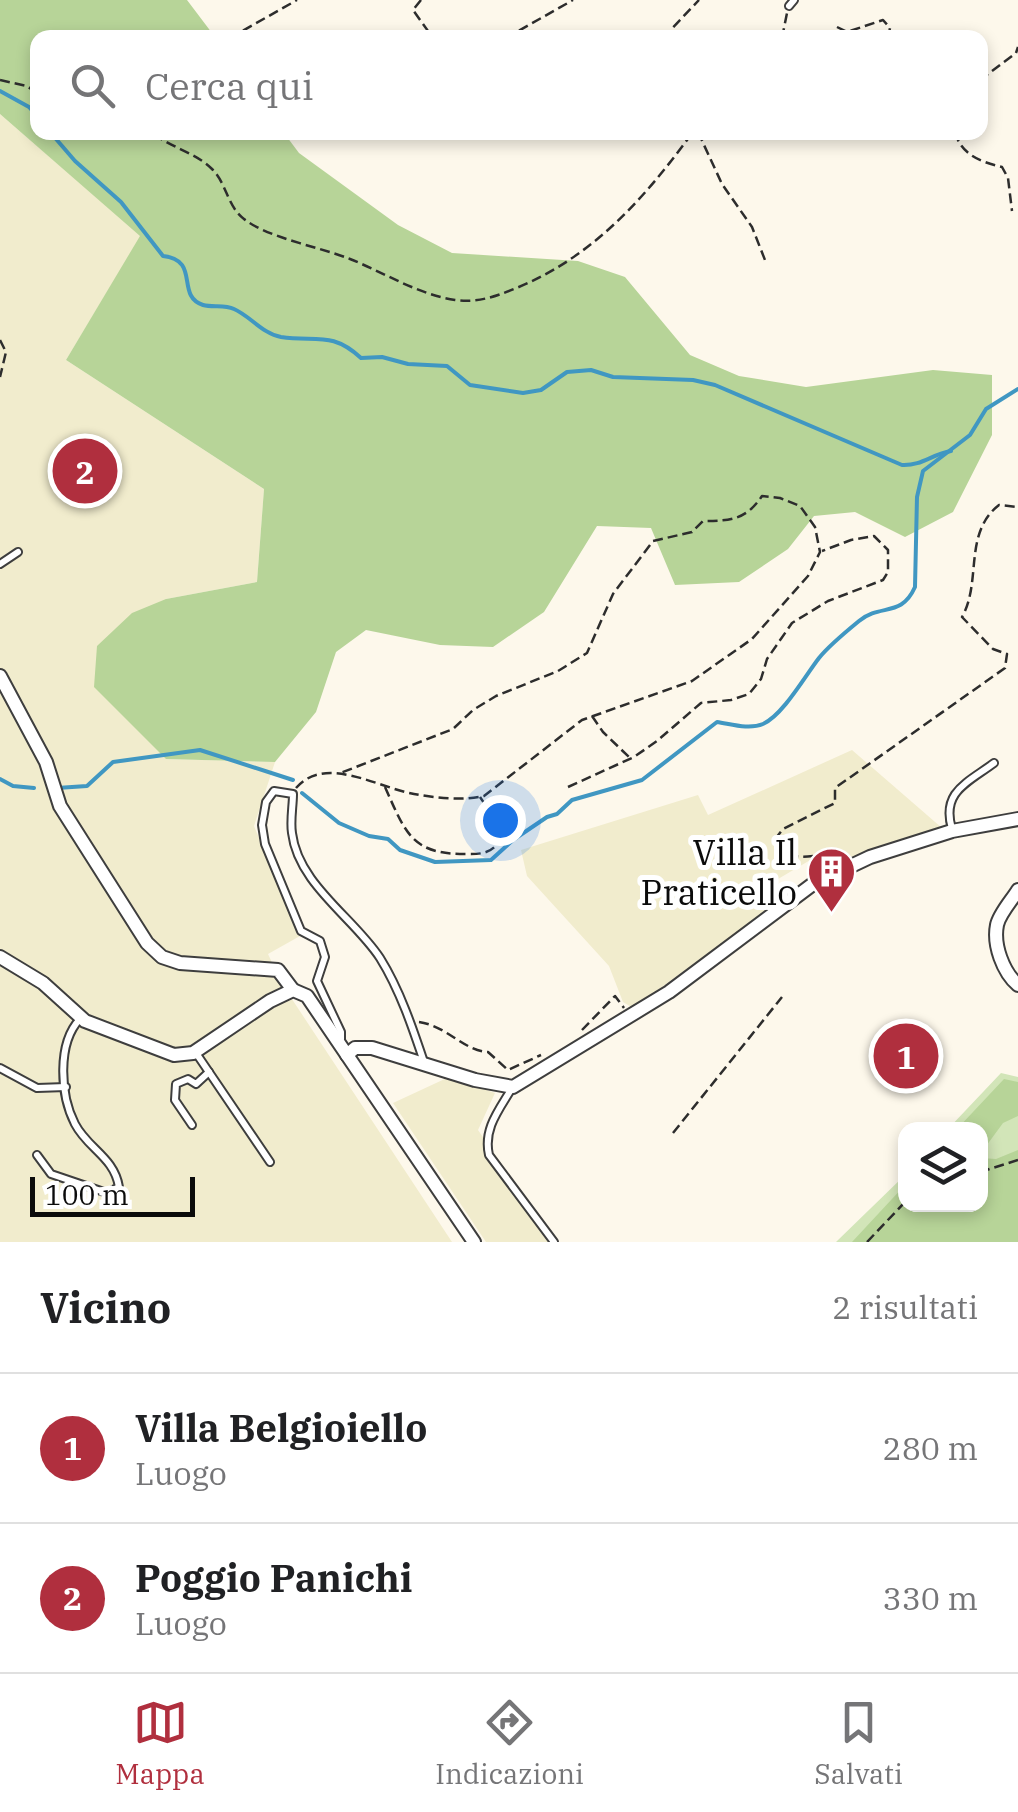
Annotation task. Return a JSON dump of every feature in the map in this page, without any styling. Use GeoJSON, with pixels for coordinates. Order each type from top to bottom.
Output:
{"type":"FeatureCollection","features":[{"type":"Feature","properties":{"kind":"street"},"geometry":{"type":"LineString","coordinates":[[0,676],[46,762],[60,806],[147,943],[162,958],[180,963],[278,970],[293,990],[307,996],[474,1242]]}},
{"type":"Feature","properties":{"kind":"street"},"geometry":{"type":"LineString","coordinates":[[344,1050],[372,1048],[512,1086],[631,1017],[711,963],[813,884],[854,864],[952,831],[1018,819]]}},
{"type":"Feature","properties":{"kind":"street"},"geometry":{"type":"LineString","coordinates":[[1018,890],[997,923],[998,953],[1018,985]]}},
{"type":"Feature","properties":{"kind":"street"},"geometry":{"type":"LineString","coordinates":[[0,957],[43,983],[81,1018],[174,1055],[195,1052],[293,990]]}},
{"type":"Feature","properties":{"kind":"lane"},"geometry":{"type":"LineString","coordinates":[[0,564],[18,552]]}},
{"type":"Feature","properties":{"kind":"lane"},"geometry":{"type":"LineString","coordinates":[[952,831],[947,813],[954,792],[994,763]]}},
{"type":"Feature","properties":{"kind":"lane"},"geometry":{"type":"LineString","coordinates":[[344,1050],[341,1032],[316,981],[325,957],[320,941],[301,930],[264,844],[266,802],[274,791],[293,794],[292,834],[300,856],[314,880],[380,958],[425,1065]]}},
{"type":"Feature","properties":{"kind":"lane"},"geometry":{"type":"LineString","coordinates":[[37,1155],[51,1174],[107,1193],[118,1187],[110,1162],[75,1124],[66,1086],[65,1040],[81,1018]]}},
{"type":"Feature","properties":{"kind":"lane"},"geometry":{"type":"LineString","coordinates":[[195,1052],[270,1162]]}},
{"type":"Feature","properties":{"kind":"lane"},"geometry":{"type":"LineString","coordinates":[[0,1068],[37,1088],[66,1086]]}},
{"type":"Feature","properties":{"kind":"lane"},"geometry":{"type":"LineString","coordinates":[[192,1125],[175,1100],[176,1084],[188,1079],[196,1084],[209,1072]]}},
{"type":"Feature","properties":{"kind":"lane"},"geometry":{"type":"LineString","coordinates":[[512,1086],[489,1127],[489,1155],[554,1242]]}},
{"type":"Feature","properties":{"kind":"path"},"geometry":{"type":"LineString","coordinates":[[244,30],[296,0]]}},
{"type":"Feature","properties":{"kind":"path"},"geometry":{"type":"LineString","coordinates":[[421,0],[413,10],[427,30]]}},
{"type":"Feature","properties":{"kind":"path"},"geometry":{"type":"LineString","coordinates":[[520,30],[573,0]]}},
{"type":"Feature","properties":{"kind":"path"},"geometry":{"type":"LineString","coordinates":[[670,30],[698,0]]}},
{"type":"Feature","properties":{"kind":"path"},"geometry":{"type":"LineString","coordinates":[[784,30],[791,3]]}},
{"type":"Feature","properties":{"kind":"path"},"geometry":{"type":"LineString","coordinates":[[853,30],[883,20],[890,30]]}},
{"type":"Feature","properties":{"kind":"path"},"geometry":{"type":"LineString","coordinates":[[836,28],[842,30]]}},
{"type":"Feature","properties":{"kind":"path"},"geometry":{"type":"LineString","coordinates":[[988,74],[1016,53],[1018,47]]}},
{"type":"Feature","properties":{"kind":"path"},"geometry":{"type":"LineString","coordinates":[[0,80],[30,88]]}},
{"type":"Feature","properties":{"kind":"path"},"geometry":{"type":"LineString","coordinates":[[161,140],[208,165],[223,181],[227,197],[246,221],[267,232],[351,259],[432,295],[459,300],[492,299],[564,266],[616,225],[689,140]]}},
{"type":"Feature","properties":{"kind":"path"},"geometry":{"type":"LineString","coordinates":[[700,140],[722,184],[752,227],[765,260]]}},
{"type":"Feature","properties":{"kind":"path"},"geometry":{"type":"LineString","coordinates":[[958,140],[962,149],[982,162],[1002,167],[1008,178],[1012,211]]}},
{"type":"Feature","properties":{"kind":"path"},"geometry":{"type":"LineString","coordinates":[[0,340],[6,352],[0,376]]}},
{"type":"Feature","properties":{"kind":"path"},"geometry":{"type":"LineString","coordinates":[[293,794],[306,779],[338,774],[453,730],[472,710],[496,696],[558,672],[588,653],[612,594],[653,541],[692,532],[703,522],[724,521],[751,512],[762,496],[800,506],[815,527],[820,552],[808,576],[752,639],[692,681],[592,716],[480,797],[414,794],[338,774]]}},
{"type":"Feature","properties":{"kind":"path"},"geometry":{"type":"LineString","coordinates":[[854,864],[837,853],[806,859],[792,857],[781,851],[776,838],[783,829],[835,803],[835,788],[876,762],[926,720],[1005,668],[1006,654],[993,649],[962,617],[972,592],[974,549],[987,519],[999,505],[1018,507]]}},
{"type":"Feature","properties":{"kind":"path"},"geometry":{"type":"LineString","coordinates":[[568,787],[658,742],[701,703],[749,694],[792,623],[828,600],[882,580],[888,572],[888,550],[874,536],[820,552]]}},
{"type":"Feature","properties":{"kind":"path"},"geometry":{"type":"LineString","coordinates":[[592,716],[630,758]]}},
{"type":"Feature","properties":{"kind":"path"},"geometry":{"type":"LineString","coordinates":[[384,786],[404,826],[419,845],[432,853],[482,854],[494,850],[501,839],[497,822],[480,797]]}},
{"type":"Feature","properties":{"kind":"path"},"geometry":{"type":"LineString","coordinates":[[576,1035],[616,996],[631,1017]]}},
{"type":"Feature","properties":{"kind":"path"},"geometry":{"type":"LineString","coordinates":[[674,1133],[782,997]]}},
{"type":"Feature","properties":{"kind":"path"},"geometry":{"type":"LineString","coordinates":[[410,1022],[444,1029],[475,1051],[488,1052],[508,1070],[553,1050]]}},
{"type":"Feature","properties":{"kind":"path"},"geometry":{"type":"LineString","coordinates":[[988,1169],[1018,1160]]}},
{"type":"Feature","properties":{"kind":"path"},"geometry":{"type":"LineString","coordinates":[[867,1242],[898,1209]]}},
{"type":"Feature","properties":{"kind":"shaded area"},"geometry":{"type":"Polygon","coordinates":[[[0,114],[141,236],[66,360],[264,489],[257,582],[166,599],[166,759],[275,762],[254,826],[300,936],[268,954],[282,984],[452,1242],[0,1242],[0,114]]]}},
{"type":"Feature","properties":{"kind":"shaded area"},"geometry":{"type":"Polygon","coordinates":[[[852,750],[942,828],[826,865],[812,859],[773,882],[780,898],[758,917],[633,1008],[623,1002],[609,966],[527,876],[521,850],[698,795],[708,815],[852,750]]]}},
{"type":"Feature","properties":{"kind":"shaded area"},"geometry":{"type":"Polygon","coordinates":[[[449,1077],[495,1093],[478,1130],[556,1242],[486,1242],[393,1103],[449,1077]]]}},
{"type":"Feature","properties":{"kind":"green space"},"geometry":{"type":"Polygon","coordinates":[[[0,0],[187,0],[210,30],[30,30],[30,140],[289,140],[299,153],[398,225],[452,253],[578,261],[625,277],[690,355],[739,376],[806,387],[933,370],[992,375],[992,435],[953,512],[905,537],[855,512],[814,516],[788,549],[739,582],[675,585],[651,528],[597,526],[544,612],[493,647],[440,645],[366,630],[336,652],[316,712],[275,762],[166,759],[94,687],[97,646],[132,613],[166,599],[257,582],[264,489],[66,360],[140,236],[0,114],[0,0]]]}},
{"type":"Feature","properties":{"kind":"green space"},"geometry":{"type":"Polygon","coordinates":[[[1001,1073],[1018,1077],[1018,1242],[836,1242],[898,1182],[898,1212],[988,1212],[988,1122],[955,1122],[1001,1073]]]}},
{"type":"Feature","properties":{"kind":"green space"},"geometry":{"type":"Polygon","coordinates":[[[1004,1079],[1018,1082],[1018,1116],[1003,1123],[988,1143],[988,1122],[964,1122],[1004,1079]]]}},
{"type":"Feature","properties":{"kind":"green space"},"geometry":{"type":"Polygon","coordinates":[[[1018,1150],[1018,1242],[852,1242],[898,1193],[898,1212],[988,1212],[988,1158],[1018,1150]]]}},
{"type":"Feature","properties":{"kind":"waterway"},"geometry":{"type":"LineString","coordinates":[[0,91],[30,108]]}},
{"type":"Feature","properties":{"kind":"waterway"},"geometry":{"type":"LineString","coordinates":[[57,140],[121,202],[163,256],[181,264],[195,300],[207,306],[234,309],[274,335],[332,341],[361,358],[447,366],[470,385],[523,393],[541,390],[567,372],[591,370],[613,377],[693,380],[715,385],[902,465],[951,451]]}},
{"type":"Feature","properties":{"kind":"waterway"},"geometry":{"type":"LineString","coordinates":[[302,793],[339,823],[369,836],[388,839],[400,850],[435,862],[491,860],[572,800],[642,780],[717,722],[746,727],[763,724],[778,712],[819,658],[844,634],[867,616],[897,607],[909,597],[915,587],[917,497],[923,471],[970,435],[986,409],[1018,389]]}},
{"type":"Feature","properties":{"kind":"waterway"},"geometry":{"type":"LineString","coordinates":[[57,788],[87,786],[113,762],[200,750],[293,780]]}},
{"type":"Feature","properties":{"kind":"waterway"},"geometry":{"type":"LineString","coordinates":[[0,779],[13,786],[34,788]]}},
{"type":"Feature","properties":{"kind":"place","name":"Poggio Panichi"},"geometry":{"type":"Point","coordinates":[85,471]}},
{"type":"Feature","properties":{"kind":"place","name":"Villa Il Praticello"},"geometry":{"type":"Point","coordinates":[832,914]}},
{"type":"Feature","properties":{"kind":"place","name":"Villa Belgioiello"},"geometry":{"type":"Point","coordinates":[906,1056]}}]}
